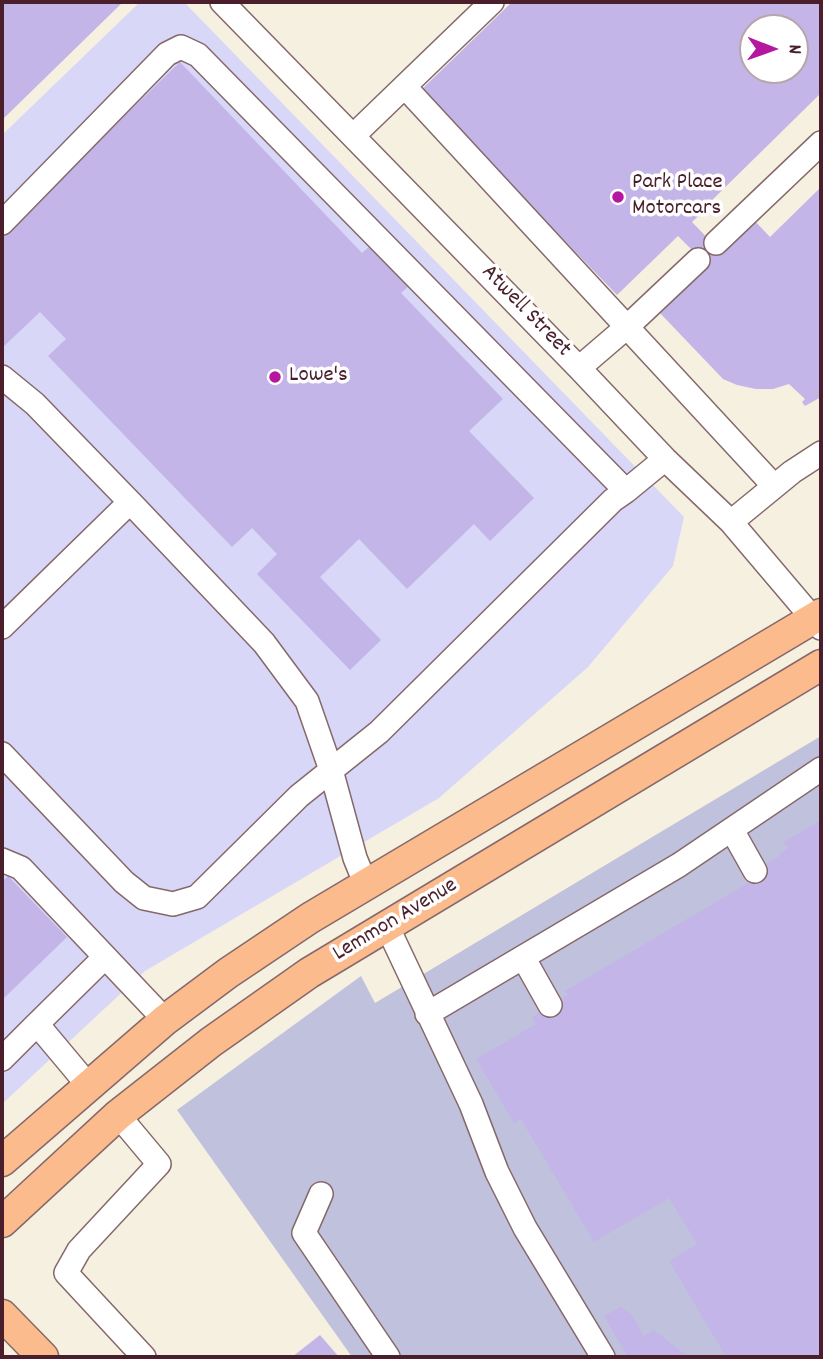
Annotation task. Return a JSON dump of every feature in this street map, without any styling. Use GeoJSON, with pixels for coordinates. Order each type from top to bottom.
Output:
{"type":"FeatureCollection","features":[{"type":"Feature","properties":{"kind":"main road","name":"Lemmon Avenue"},"geometry":{"type":"LineString","coordinates":[[2,1161],[165,1020],[238,966],[310,918],[819,620]]}},
{"type":"Feature","properties":{"kind":"main road","name":"Lemmon Avenue"},"geometry":{"type":"LineString","coordinates":[[2,1222],[118,1115],[211,1042],[309,973],[821,665]]}},
{"type":"Feature","properties":{"kind":"main road"},"geometry":{"type":"LineString","coordinates":[[366,885],[387,926]]}},
{"type":"Feature","properties":{"kind":"main road"},"geometry":{"type":"LineString","coordinates":[[88,1085],[118,1115]]}},
{"type":"Feature","properties":{"kind":"main road"},"geometry":{"type":"LineString","coordinates":[[2,1315],[43,1357]]}},
{"type":"Feature","properties":{"kind":"street","name":"Atwell Street"},"geometry":{"type":"LineString","coordinates":[[222,2],[665,459],[730,522],[819,620]]}},
{"type":"Feature","properties":{"kind":"street"},"geometry":{"type":"LineString","coordinates":[[354,136],[492,2]]}},
{"type":"Feature","properties":{"kind":"street"},"geometry":{"type":"LineString","coordinates":[[2,223],[167,54],[181,47],[198,55],[626,491]]}},
{"type":"Feature","properties":{"kind":"street"},"geometry":{"type":"LineString","coordinates":[[405,86],[774,486]]}},
{"type":"Feature","properties":{"kind":"street"},"geometry":{"type":"LineString","coordinates":[[716,243],[821,143]]}},
{"type":"Feature","properties":{"kind":"street"},"geometry":{"type":"LineString","coordinates":[[579,368],[698,260]]}},
{"type":"Feature","properties":{"kind":"street"},"geometry":{"type":"LineString","coordinates":[[2,377],[35,404],[264,643],[307,701],[331,770],[355,858],[366,885]]}},
{"type":"Feature","properties":{"kind":"street"},"geometry":{"type":"LineString","coordinates":[[730,522],[792,472],[821,453]]}},
{"type":"Feature","properties":{"kind":"street"},"geometry":{"type":"LineString","coordinates":[[2,754],[124,882],[144,898],[173,904],[197,897],[299,796],[379,732],[613,500],[665,459]]}},
{"type":"Feature","properties":{"kind":"street"},"geometry":{"type":"LineString","coordinates":[[2,626],[130,502]]}},
{"type":"Feature","properties":{"kind":"street"},"geometry":{"type":"LineString","coordinates":[[427,1014],[679,865],[821,769]]}},
{"type":"Feature","properties":{"kind":"street"},"geometry":{"type":"LineString","coordinates":[[732,830],[755,871]]}},
{"type":"Feature","properties":{"kind":"street"},"geometry":{"type":"LineString","coordinates":[[2,860],[21,868],[165,1020]]}},
{"type":"Feature","properties":{"kind":"street"},"geometry":{"type":"LineString","coordinates":[[387,926],[471,1104],[497,1172],[525,1228],[603,1357]]}},
{"type":"Feature","properties":{"kind":"street"},"geometry":{"type":"LineString","coordinates":[[2,1059],[105,957]]}},
{"type":"Feature","properties":{"kind":"street"},"geometry":{"type":"LineString","coordinates":[[523,957],[550,1005]]}},
{"type":"Feature","properties":{"kind":"street"},"geometry":{"type":"LineString","coordinates":[[37,1024],[88,1085]]}},
{"type":"Feature","properties":{"kind":"street"},"geometry":{"type":"LineString","coordinates":[[118,1115],[159,1164],[79,1250],[66,1273],[144,1357]]}},
{"type":"Feature","properties":{"kind":"street"},"geometry":{"type":"LineString","coordinates":[[321,1194],[304,1233],[388,1357]]}},
{"type":"Feature","properties":{"kind":"shaded area"},"geometry":{"type":"Polygon","coordinates":[[[140,2],[184,2],[684,517],[673,566],[588,667],[439,798],[145,971],[2,1104],[2,135],[140,2]]]}},
{"type":"Feature","properties":{"kind":"shaded area"},"geometry":{"type":"Polygon","coordinates":[[[821,736],[821,1357],[352,1357],[177,1110],[361,976],[375,1003],[821,736]]]}},
{"type":"Feature","properties":{"kind":"building"},"geometry":{"type":"Polygon","coordinates":[[[2,2],[123,2],[2,120],[2,2]]]}},
{"type":"Feature","properties":{"kind":"building","name":"Park Place Motorcars"},"geometry":{"type":"Polygon","coordinates":[[[512,2],[821,2],[821,93],[692,222],[720,251],[753,219],[770,237],[821,187],[821,397],[805,406],[802,402],[805,399],[789,384],[773,389],[756,389],[723,379],[659,312],[707,265],[678,236],[617,295],[420,91],[512,2]]]}},
{"type":"Feature","properties":{"kind":"building","name":"Lowe's"},"geometry":{"type":"Polygon","coordinates":[[[180,62],[362,253],[370,246],[409,286],[401,293],[503,399],[469,431],[534,498],[490,541],[474,524],[407,589],[359,539],[320,577],[381,640],[350,670],[257,574],[277,554],[252,528],[232,547],[48,356],[66,339],[40,312],[2,348],[2,235],[180,62]]]}},
{"type":"Feature","properties":{"kind":"building"},"geometry":{"type":"Polygon","coordinates":[[[821,820],[821,1357],[726,1357],[669,1261],[697,1244],[669,1198],[594,1242],[521,1119],[514,1123],[476,1059],[536,1024],[532,1017],[568,995],[565,991],[748,883],[744,877],[780,856],[779,854],[788,848],[784,842],[821,820]]]}},
{"type":"Feature","properties":{"kind":"building"},"geometry":{"type":"Polygon","coordinates":[[[8,876],[67,937],[2,1000],[2,882],[8,876]]]}},
{"type":"Feature","properties":{"kind":"building"},"geometry":{"type":"Polygon","coordinates":[[[621,1307],[631,1314],[644,1336],[654,1330],[688,1357],[628,1357],[604,1316],[621,1307]]]}},
{"type":"Feature","properties":{"kind":"building"},"geometry":{"type":"Polygon","coordinates":[[[320,1335],[339,1357],[292,1357],[320,1335]]]}},
{"type":"Feature","properties":{"kind":"place","name":"Park Place Motorcars"},"geometry":{"type":"Point","coordinates":[618,197]}},
{"type":"Feature","properties":{"kind":"place","name":"Lowe's"},"geometry":{"type":"Point","coordinates":[275,377]}}]}
